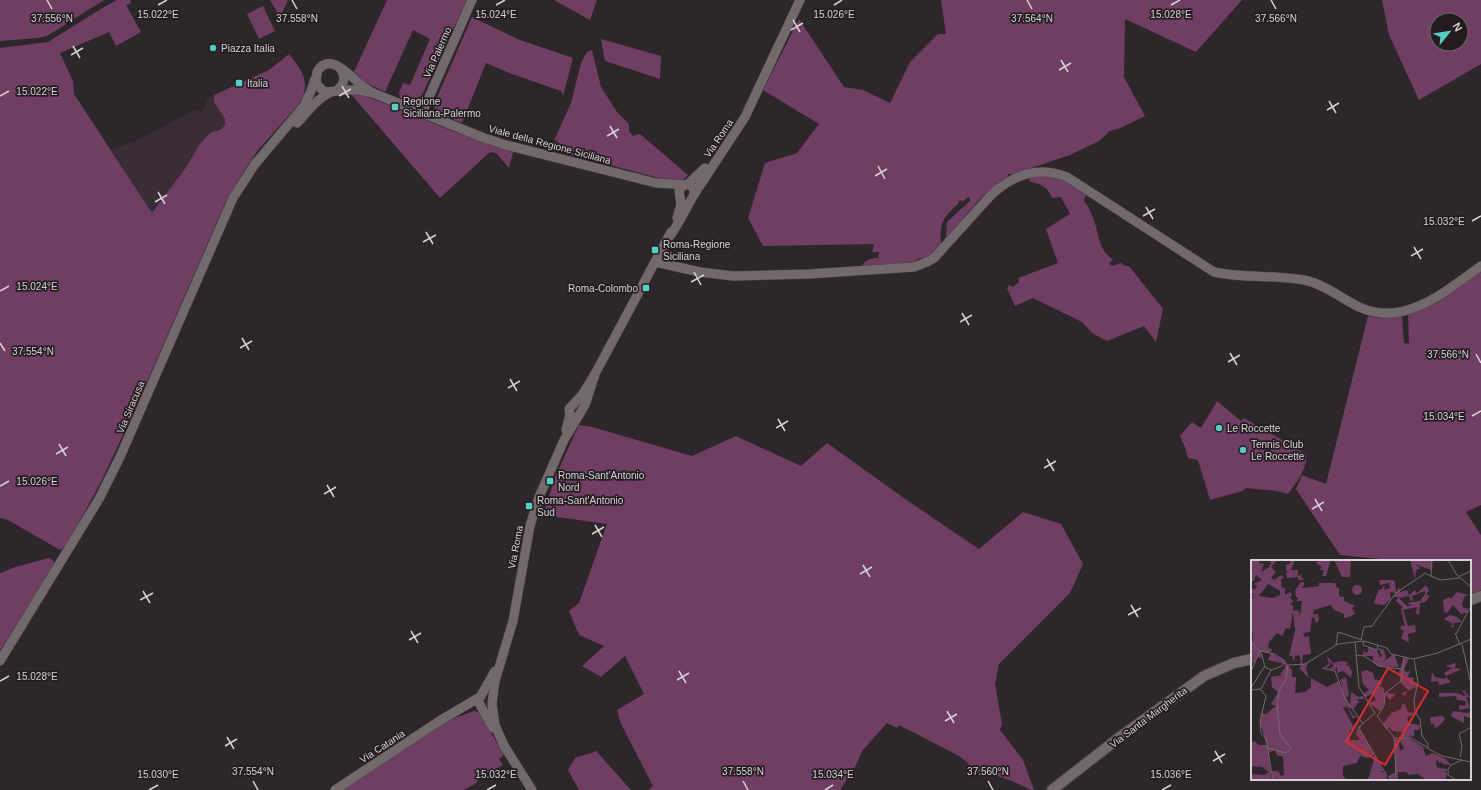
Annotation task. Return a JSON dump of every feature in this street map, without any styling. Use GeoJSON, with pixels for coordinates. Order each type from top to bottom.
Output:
{"type":"FeatureCollection","features":[{"type":"Feature","properties":{"kind":"main road"},"geometry":{"type":"LineString","coordinates":[[1471,600],[1481,596]]}},
{"type":"Feature","properties":{"kind":"main road","name":"Via Santa Margherita"},"geometry":{"type":"LineString","coordinates":[[1052,790],[1120,737],[1198,680],[1222,667],[1251,659]]}},
{"type":"Feature","properties":{"kind":"street","name":"Via Palermo"},"geometry":{"type":"LineString","coordinates":[[422,113],[472,0]]}},
{"type":"Feature","properties":{"kind":"street","name":"Via Roma"},"geometry":{"type":"LineString","coordinates":[[670,236],[680,222],[693,196],[745,117],[800,0]]}},
{"type":"Feature","properties":{"kind":"street"},"geometry":{"type":"LineString","coordinates":[[264,154],[304,106],[311,91],[318,68],[324,64],[333,64],[339,67],[373,93]]}},
{"type":"Feature","properties":{"kind":"street"},"geometry":{"type":"LineString","coordinates":[[264,154],[309,111],[316,102],[324,95],[334,91],[342,85],[344,81],[343,73],[339,67]]}},
{"type":"Feature","properties":{"kind":"street"},"geometry":{"type":"LineString","coordinates":[[315,79],[318,87],[322,90],[359,90],[373,93]]}},
{"type":"Feature","properties":{"kind":"street","name":"Viale della Regione Siciliana"},"geometry":{"type":"LineString","coordinates":[[373,93],[506,145],[656,183]]}},
{"type":"Feature","properties":{"kind":"street","name":"Via Roma"},"geometry":{"type":"LineString","coordinates":[[686,184],[704,169],[755,93]]}},
{"type":"Feature","properties":{"kind":"street","name":"Via Siracusa"},"geometry":{"type":"LineString","coordinates":[[0,661],[99,499],[120,458],[233,198],[247,174],[264,154]]}},
{"type":"Feature","properties":{"kind":"street"},"geometry":{"type":"LineString","coordinates":[[686,184],[679,190],[680,212],[670,236],[655,262],[700,272],[733,276],[908,268],[927,262],[934,258],[1002,185],[1022,175],[1039,171],[1062,175],[1214,272],[1229,275],[1285,277],[1310,281],[1358,307],[1376,313],[1399,312],[1422,305],[1481,266]]}},
{"type":"Feature","properties":{"kind":"street"},"geometry":{"type":"LineString","coordinates":[[656,183],[686,184],[693,187],[693,196],[685,200],[656,183]]}},
{"type":"Feature","properties":{"kind":"street","name":"Via Roma"},"geometry":{"type":"LineString","coordinates":[[500,663],[513,621],[538,497],[574,415],[585,405],[582,399],[655,262]]}},
{"type":"Feature","properties":{"kind":"street"},"geometry":{"type":"LineString","coordinates":[[484,703],[494,690],[500,663]]}},
{"type":"Feature","properties":{"kind":"street"},"geometry":{"type":"LineString","coordinates":[[500,663],[484,703],[506,748],[532,790]]}},
{"type":"Feature","properties":{"kind":"street","name":"Via Catania"},"geometry":{"type":"LineString","coordinates":[[335,790],[441,720],[484,703]]}},
{"type":"Feature","properties":{"kind":"shaded area"},"geometry":{"type":"Polygon","coordinates":[[[0,0],[104,0],[47,36],[0,41],[0,0]]]}},
{"type":"Feature","properties":{"kind":"shaded area"},"geometry":{"type":"Polygon","coordinates":[[[117,0],[130,0],[131,3],[126,5],[141,32],[116,46],[109,32],[60,53],[73,81],[74,94],[152,213],[187,166],[197,148],[206,137],[212,132],[220,130],[225,125],[225,119],[214,102],[214,95],[269,70],[289,54],[298,66],[304,78],[305,90],[299,104],[258,150],[226,201],[136,407],[101,482],[66,545],[60,550],[8,520],[0,518],[0,48],[48,42],[117,0]]]}},
{"type":"Feature","properties":{"kind":"shaded area"},"geometry":{"type":"Polygon","coordinates":[[[270,0],[288,0],[280,17],[270,0]]]}},
{"type":"Feature","properties":{"kind":"shaded area"},"geometry":{"type":"Polygon","coordinates":[[[387,0],[467,0],[422,95],[415,101],[400,98],[399,93],[403,83],[410,85],[430,39],[413,30],[385,92],[363,81],[354,72],[387,0]]]}},
{"type":"Feature","properties":{"kind":"shaded area"},"geometry":{"type":"Polygon","coordinates":[[[554,0],[597,0],[590,20],[554,0]]]}},
{"type":"Feature","properties":{"kind":"shaded area"},"geometry":{"type":"Polygon","coordinates":[[[941,0],[1242,0],[1196,52],[1125,19],[1124,77],[1145,116],[1118,129],[1110,131],[1099,141],[1070,155],[1013,174],[1008,174],[1008,177],[990,190],[974,205],[946,239],[947,222],[970,201],[970,198],[968,197],[962,202],[961,200],[958,201],[959,203],[949,212],[943,221],[941,245],[930,256],[923,259],[920,258],[916,260],[916,262],[907,264],[861,268],[868,260],[878,258],[879,252],[872,252],[874,244],[763,246],[748,218],[765,163],[797,153],[819,124],[763,90],[799,19],[844,87],[863,90],[890,103],[910,62],[938,34],[946,34],[941,0]]]}},
{"type":"Feature","properties":{"kind":"shaded area"},"geometry":{"type":"Polygon","coordinates":[[[1382,0],[1481,0],[1481,64],[1419,100],[1389,35],[1382,0]]]}},
{"type":"Feature","properties":{"kind":"shaded area"},"geometry":{"type":"Polygon","coordinates":[[[263,6],[275,31],[259,39],[247,14],[263,6]]]}},
{"type":"Feature","properties":{"kind":"shaded area"},"geometry":{"type":"Polygon","coordinates":[[[472,17],[520,40],[573,58],[563,96],[561,91],[512,74],[486,63],[462,123],[438,113],[434,106],[435,102],[472,17]]]}},
{"type":"Feature","properties":{"kind":"shaded area"},"geometry":{"type":"Polygon","coordinates":[[[601,39],[661,56],[660,79],[605,61],[601,39]]]}},
{"type":"Feature","properties":{"kind":"shaded area"},"geometry":{"type":"Polygon","coordinates":[[[592,50],[601,87],[617,112],[629,124],[629,131],[633,136],[640,134],[688,175],[682,181],[670,181],[553,150],[552,145],[571,103],[581,63],[587,52],[592,50]]]}},
{"type":"Feature","properties":{"kind":"shaded area"},"geometry":{"type":"Polygon","coordinates":[[[350,93],[366,96],[455,132],[513,152],[509,168],[496,153],[490,152],[440,198],[350,93]]]}},
{"type":"Feature","properties":{"kind":"shaded area"},"geometry":{"type":"Polygon","coordinates":[[[214,95],[214,102],[225,119],[225,125],[220,130],[212,132],[197,148],[187,166],[152,214],[112,150],[130,142],[134,144],[135,141],[195,110],[201,113],[208,99],[214,95]]]}},
{"type":"Feature","properties":{"kind":"shaded area"},"geometry":{"type":"Polygon","coordinates":[[[1045,175],[1066,181],[1086,195],[1084,201],[1095,223],[1104,251],[1113,259],[1109,264],[1112,266],[1121,263],[1125,266],[1129,266],[1163,309],[1156,342],[1144,326],[1107,341],[1092,333],[1082,322],[1033,298],[1015,306],[1007,288],[1009,285],[1013,287],[1019,282],[1018,278],[1058,263],[1046,229],[1070,214],[1061,197],[1052,198],[1046,188],[1029,181],[1030,176],[1045,175]]]}},
{"type":"Feature","properties":{"kind":"shaded area"},"geometry":{"type":"Polygon","coordinates":[[[1481,271],[1481,505],[1466,512],[1481,535],[1481,590],[1471,594],[1471,560],[1391,560],[1340,555],[1296,489],[1302,475],[1326,484],[1368,316],[1379,318],[1402,316],[1404,343],[1409,344],[1408,314],[1438,302],[1481,271]]]}},
{"type":"Feature","properties":{"kind":"shaded area","name":"Tennis Club Le Roccette"},"geometry":{"type":"Polygon","coordinates":[[[1217,401],[1241,421],[1244,418],[1306,454],[1303,470],[1288,494],[1277,491],[1246,488],[1242,491],[1210,500],[1198,460],[1188,458],[1180,436],[1192,422],[1201,428],[1217,401]]]}},
{"type":"Feature","properties":{"kind":"shaded area"},"geometry":{"type":"Polygon","coordinates":[[[579,425],[592,427],[692,456],[736,436],[801,466],[827,443],[908,501],[979,549],[1023,512],[1061,524],[1083,564],[1070,593],[999,664],[995,684],[1002,724],[1000,730],[1023,760],[1034,790],[998,776],[975,773],[967,762],[959,756],[899,725],[897,728],[887,723],[862,751],[855,767],[840,790],[648,790],[653,786],[621,724],[617,710],[644,694],[625,656],[601,677],[582,666],[604,646],[579,635],[569,611],[579,603],[607,524],[543,515],[556,475],[579,425]]]}},
{"type":"Feature","properties":{"kind":"shaded area"},"geometry":{"type":"Polygon","coordinates":[[[49,558],[54,561],[53,566],[0,651],[0,573],[15,567],[49,558]]]}},
{"type":"Feature","properties":{"kind":"shaded area"},"geometry":{"type":"Polygon","coordinates":[[[474,711],[479,712],[504,755],[499,759],[503,765],[482,776],[475,784],[463,790],[342,790],[452,719],[474,711]]]}},
{"type":"Feature","properties":{"kind":"shaded area"},"geometry":{"type":"Polygon","coordinates":[[[597,751],[631,790],[579,790],[568,770],[575,758],[597,751]]]}},
{"type":"Feature","properties":{"kind":"place","name":"Piazza Italia"},"geometry":{"type":"Point","coordinates":[213,48]}},
{"type":"Feature","properties":{"kind":"place","name":"Italia"},"geometry":{"type":"Point","coordinates":[239,83]}},
{"type":"Feature","properties":{"kind":"place","name":"Regione Siciliana-Palermo"},"geometry":{"type":"Point","coordinates":[395,107]}},
{"type":"Feature","properties":{"kind":"place","name":"Roma-Regione Siciliana"},"geometry":{"type":"Point","coordinates":[655,250]}},
{"type":"Feature","properties":{"kind":"place","name":"Roma-Colombo"},"geometry":{"type":"Point","coordinates":[646,288]}},
{"type":"Feature","properties":{"kind":"place","name":"Le Roccette"},"geometry":{"type":"Point","coordinates":[1219,428]}},
{"type":"Feature","properties":{"kind":"place","name":"Tennis Club Le Roccette"},"geometry":{"type":"Point","coordinates":[1243,450]}},
{"type":"Feature","properties":{"kind":"place","name":"Roma-Sant'Antonio Nord"},"geometry":{"type":"Point","coordinates":[550,481]}},
{"type":"Feature","properties":{"kind":"place","name":"Roma-Sant'Antonio Sud"},"geometry":{"type":"Point","coordinates":[529,506]}}]}
